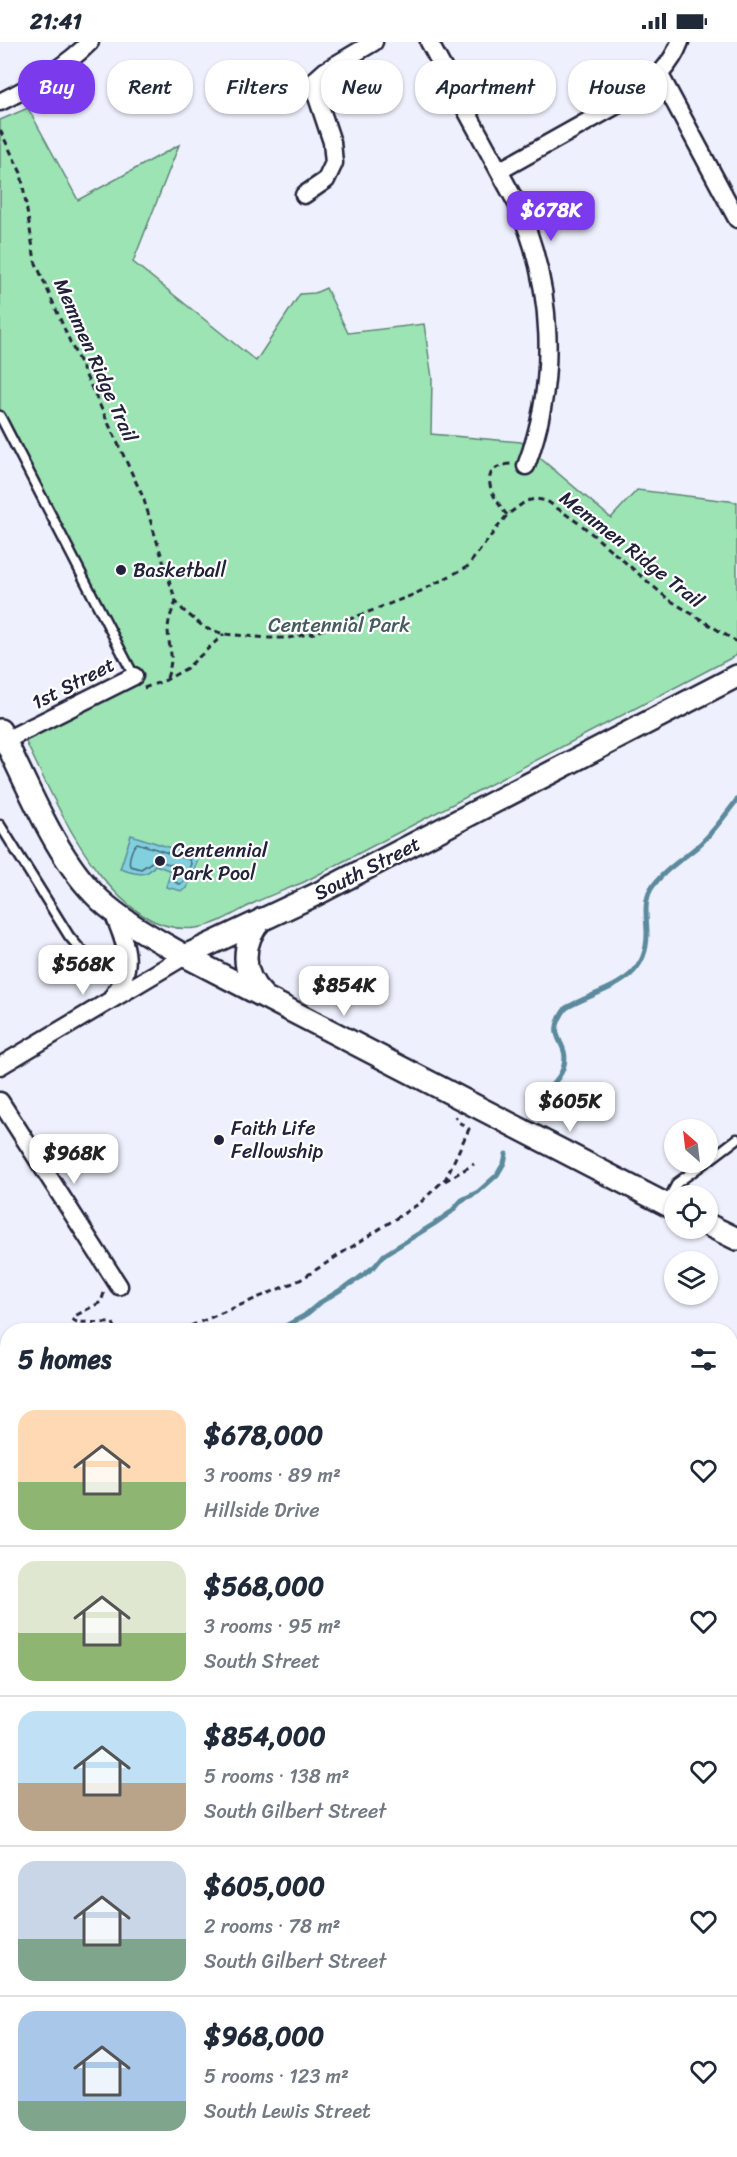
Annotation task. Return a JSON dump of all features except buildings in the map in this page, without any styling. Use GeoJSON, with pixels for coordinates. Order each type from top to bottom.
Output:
{"type":"FeatureCollection","features":[{"type":"Feature","properties":{"kind":"street"},"geometry":{"type":"LineString","coordinates":[[0,102],[36,84],[62,67],[90,42]]}},
{"type":"Feature","properties":{"kind":"street"},"geometry":{"type":"LineString","coordinates":[[304,195],[326,180],[334,163],[332,142],[316,94],[316,79],[325,71],[374,42]]}},
{"type":"Feature","properties":{"kind":"street"},"geometry":{"type":"LineString","coordinates":[[429,42],[529,230],[538,259],[547,315],[548,346],[537,433],[526,466]]}},
{"type":"Feature","properties":{"kind":"street"},"geometry":{"type":"LineString","coordinates":[[667,65],[681,42]]}},
{"type":"Feature","properties":{"kind":"street"},"geometry":{"type":"LineString","coordinates":[[667,88],[737,219]]}},
{"type":"Feature","properties":{"kind":"street"},"geometry":{"type":"LineString","coordinates":[[499,171],[601,114]]}},
{"type":"Feature","properties":{"kind":"street","name":"1st Street"},"geometry":{"type":"LineString","coordinates":[[2,738],[134,676]]}},
{"type":"Feature","properties":{"kind":"street","name":"South Street"},"geometry":{"type":"LineString","coordinates":[[0,1066],[185,956],[317,894],[737,676]]}},
{"type":"Feature","properties":{"kind":"street"},"geometry":{"type":"LineString","coordinates":[[2,738],[66,858],[88,887],[129,923],[268,1000],[664,1203]]}},
{"type":"Feature","properties":{"kind":"street"},"geometry":{"type":"LineString","coordinates":[[111,1000],[123,982],[128,965],[125,943],[112,910]]}},
{"type":"Feature","properties":{"kind":"street"},"geometry":{"type":"LineString","coordinates":[[262,919],[250,934],[245,956],[249,975],[258,991],[268,1000]]}},
{"type":"Feature","properties":{"kind":"street"},"geometry":{"type":"LineString","coordinates":[[0,1101],[112,1290]]}},
{"type":"Feature","properties":{"kind":"street"},"geometry":{"type":"LineString","coordinates":[[718,1230],[737,1239]]}},
{"type":"Feature","properties":{"kind":"lane"},"geometry":{"type":"LineString","coordinates":[[0,416],[134,676]]}},
{"type":"Feature","properties":{"kind":"lane"},"geometry":{"type":"LineString","coordinates":[[0,825],[69,936],[80,949],[92,957]]}},
{"type":"Feature","properties":{"kind":"lane"},"geometry":{"type":"LineString","coordinates":[[718,1154],[737,1139]]}},
{"type":"Feature","properties":{"kind":"lane"},"geometry":{"type":"LineString","coordinates":[[676,1185],[691,1173]]}},
{"type":"Feature","properties":{"kind":"path","name":"Memmen Ridge Trail"},"geometry":{"type":"LineString","coordinates":[[0,130],[21,173],[34,261],[143,497],[176,602],[206,628],[247,638],[288,638],[314,633],[415,594],[467,567],[507,515],[526,501],[536,499],[547,501],[592,534],[668,599],[737,642]]}},
{"type":"Feature","properties":{"kind":"path"},"geometry":{"type":"LineString","coordinates":[[507,515],[494,499],[490,489],[493,471],[500,466],[510,464],[526,466]]}},
{"type":"Feature","properties":{"kind":"path"},"geometry":{"type":"LineString","coordinates":[[166,680],[172,664],[169,620],[176,602]]}},
{"type":"Feature","properties":{"kind":"path"},"geometry":{"type":"LineString","coordinates":[[134,676],[140,690],[166,680],[187,668],[224,634]]}},
{"type":"Feature","properties":{"kind":"path"},"geometry":{"type":"LineString","coordinates":[[198,1323],[300,1280],[420,1203],[446,1178],[469,1129],[458,1121],[453,1113],[460,1099]]}},
{"type":"Feature","properties":{"kind":"path"},"geometry":{"type":"LineString","coordinates":[[439,1185],[474,1164]]}},
{"type":"Feature","properties":{"kind":"path"},"geometry":{"type":"LineString","coordinates":[[112,1290],[101,1302],[75,1316],[73,1320],[113,1323]]}},
{"type":"Feature","properties":{"kind":"green space","name":"Centennial Park"},"geometry":{"type":"Polygon","coordinates":[[[18,112],[31,114],[78,200],[179,145],[133,262],[256,361],[300,294],[315,293],[326,288],[348,333],[424,324],[432,378],[431,434],[521,442],[611,518],[637,490],[737,502],[737,655],[304,882],[260,900],[219,921],[196,928],[165,925],[136,911],[111,887],[88,858],[67,825],[21,732],[134,676],[0,416],[0,120],[18,112]]]}},
{"type":"Feature","properties":{"kind":"water","name":"Centennial Park Pool"},"geometry":{"type":"Polygon","coordinates":[[[131,835],[199,857],[187,888],[182,891],[166,887],[171,871],[155,865],[144,873],[120,869],[131,835]]]}},
{"type":"Feature","properties":{"kind":"waterway"},"geometry":{"type":"LineString","coordinates":[[534,1102],[560,1076],[564,1065],[564,1050],[557,1033],[557,1026],[566,1008],[620,982],[640,964],[645,951],[646,905],[651,889],[667,871],[714,830],[737,800]]}},
{"type":"Feature","properties":{"kind":"waterway"},"geometry":{"type":"LineString","coordinates":[[291,1323],[358,1279],[375,1266],[384,1255],[434,1224],[451,1212],[462,1200],[478,1192],[497,1175],[506,1154]]}},
{"type":"Feature","properties":{"kind":"place","name":"Basketball"},"geometry":{"type":"Point","coordinates":[121,570]}},
{"type":"Feature","properties":{"kind":"place","name":"Centennial Park Pool"},"geometry":{"type":"Point","coordinates":[160,861]}},
{"type":"Feature","properties":{"kind":"place","name":"Faith Life Fellowship"},"geometry":{"type":"Point","coordinates":[219,1140]}}]}
